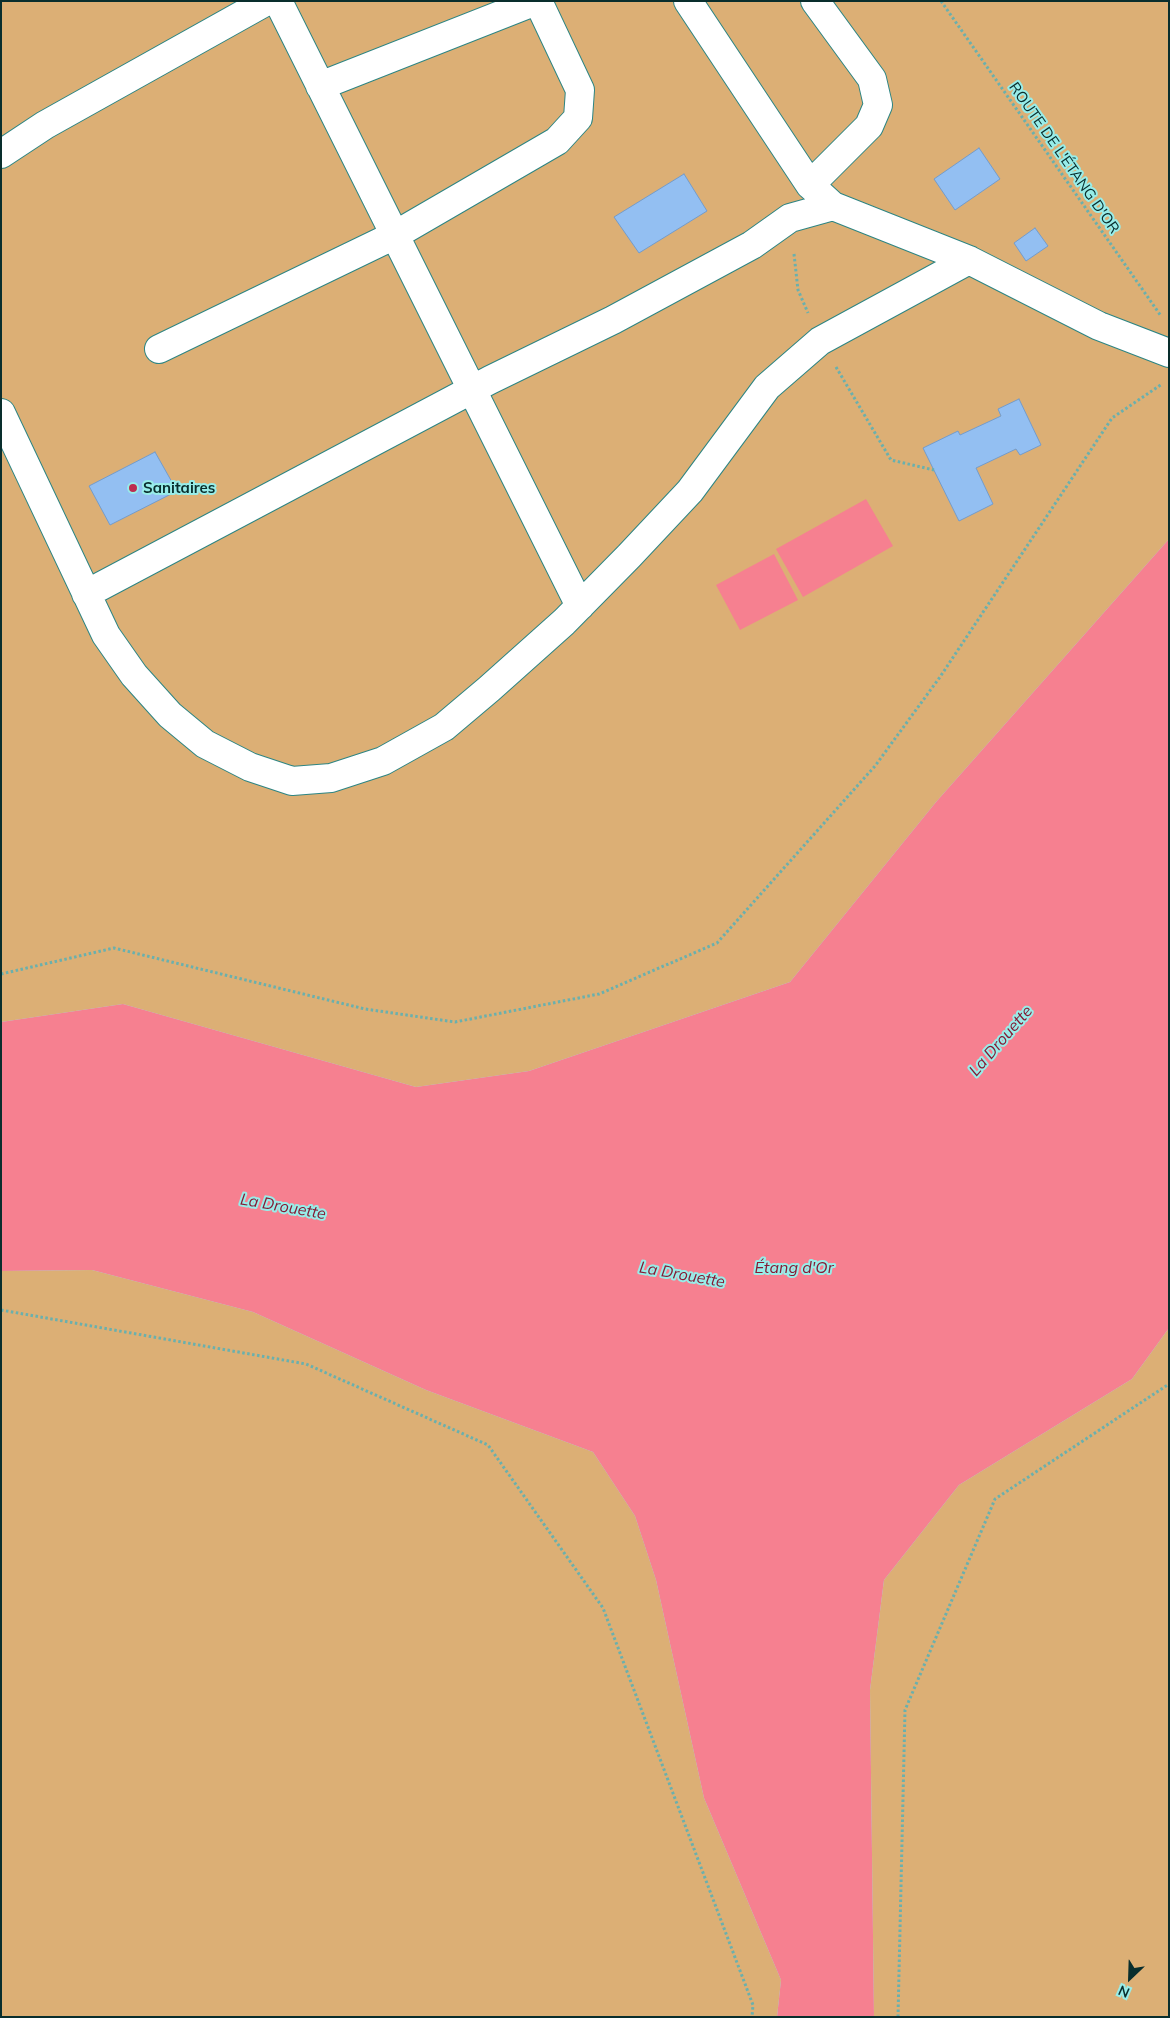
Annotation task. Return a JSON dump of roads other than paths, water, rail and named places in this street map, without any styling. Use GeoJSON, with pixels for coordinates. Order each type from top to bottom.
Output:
{"type":"FeatureCollection","features":[{"type":"Feature","properties":{"kind":"lane"},"geometry":{"type":"LineString","coordinates":[[1,154],[45,126],[267,1]]}},
{"type":"Feature","properties":{"kind":"lane"},"geometry":{"type":"LineString","coordinates":[[278,1],[580,606]]}},
{"type":"Feature","properties":{"kind":"lane"},"geometry":{"type":"LineString","coordinates":[[159,349],[395,235],[557,141],[578,118],[580,90],[537,1],[320,86]]}},
{"type":"Feature","properties":{"kind":"lane"},"geometry":{"type":"LineString","coordinates":[[688,1],[810,185],[833,206],[969,260],[1099,326],[1169,353]]}},
{"type":"Feature","properties":{"kind":"lane"},"geometry":{"type":"LineString","coordinates":[[810,185],[869,126],[878,105],[872,79],[815,1]]}},
{"type":"Feature","properties":{"kind":"lane"},"geometry":{"type":"LineString","coordinates":[[86,594],[472,389],[613,320],[752,245],[790,218],[833,206]]}},
{"type":"Feature","properties":{"kind":"lane"},"geometry":{"type":"LineString","coordinates":[[1,413],[106,635],[134,675],[170,715],[205,744],[250,767],[292,781],[330,778],[383,761],[444,727],[489,689],[580,606],[690,491],[767,387],[820,341],[969,260]]}},
{"type":"Feature","properties":{"kind":"water"},"geometry":{"type":"Polygon","coordinates":[[[866,499],[893,546],[803,597],[776,549],[866,499]]]}},
{"type":"Feature","properties":{"kind":"water","name":"Étang d'Or"},"geometry":{"type":"Polygon","coordinates":[[[1169,539],[1169,1328],[1132,1379],[959,1485],[884,1580],[870,1690],[874,2017],[777,2017],[781,1980],[704,1798],[656,1580],[635,1516],[593,1452],[426,1390],[253,1312],[92,1270],[1,1271],[1,1022],[123,1004],[416,1087],[529,1071],[790,982],[936,802],[1169,539]]]}},
{"type":"Feature","properties":{"kind":"water"},"geometry":{"type":"Polygon","coordinates":[[[774,554],[798,600],[740,630],[716,585],[774,554]]]}},
{"type":"Feature","properties":{"kind":"place","name":"Sanitaires"},"geometry":{"type":"Point","coordinates":[133,488]}},
{"type":"Feature","properties":{"kind":"water label","name":"La Drouette"},"geometry":{"type":"Point","coordinates":[1001,1041]}},
{"type":"Feature","properties":{"kind":"water label","name":"La Drouette"},"geometry":{"type":"Point","coordinates":[283,1207]}},
{"type":"Feature","properties":{"kind":"water label","name":"La Drouette"},"geometry":{"type":"Point","coordinates":[682,1275]}}]}
